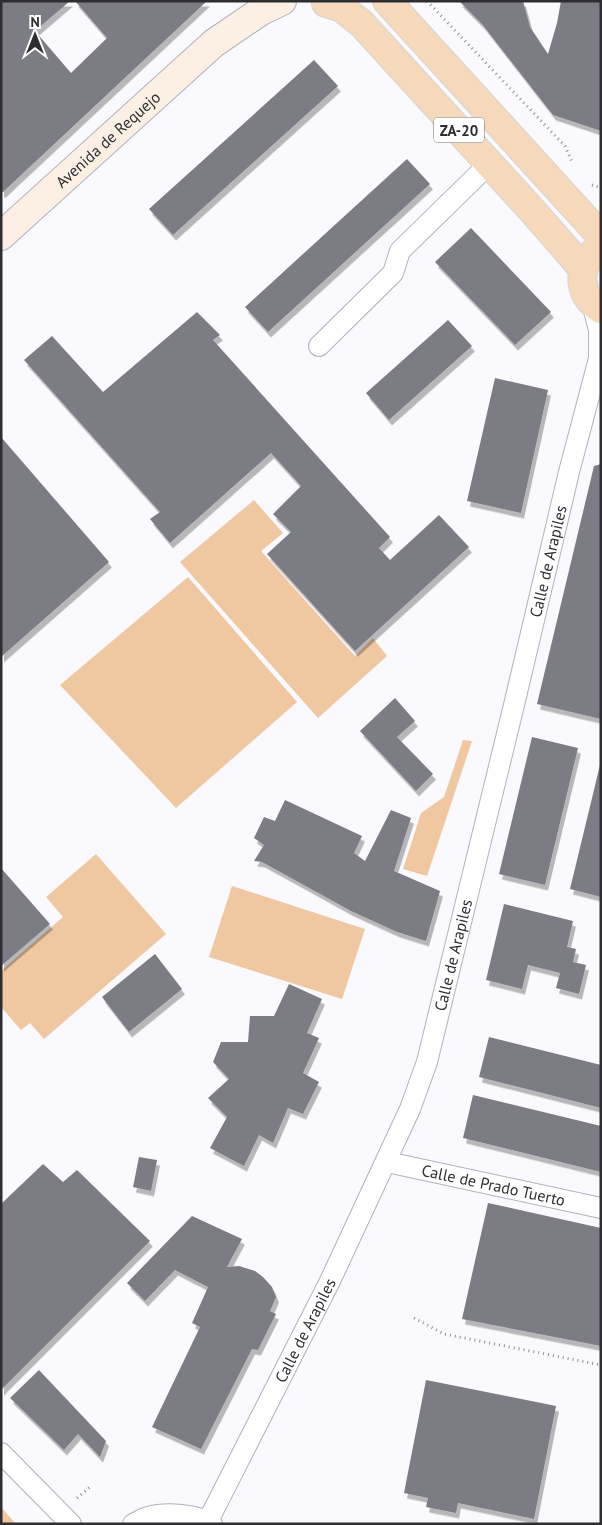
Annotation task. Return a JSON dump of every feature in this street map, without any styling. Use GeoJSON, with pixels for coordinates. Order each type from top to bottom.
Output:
{"type":"FeatureCollection","features":[{"type":"Feature","properties":{"kind":"highway","name":"ZA-20"},"geometry":{"type":"LineString","coordinates":[[387,1],[601,236]]}},
{"type":"Feature","properties":{"kind":"highway","name":"ZA-20"},"geometry":{"type":"LineString","coordinates":[[320,2],[342,8],[362,24],[565,247],[582,270],[583,289],[596,306]]}},
{"type":"Feature","properties":{"kind":"highway"},"geometry":{"type":"LineString","coordinates":[[582,270],[592,254],[601,248]]}},
{"type":"Feature","properties":{"kind":"main road","name":"Avenida de Requejo"},"geometry":{"type":"LineString","coordinates":[[214,43],[223,32],[241,1]]}},
{"type":"Feature","properties":{"kind":"main road","name":"Avenida de Requejo"},"geometry":{"type":"LineString","coordinates":[[1,236],[214,43],[261,11],[282,1]]}},
{"type":"Feature","properties":{"kind":"street"},"geometry":{"type":"LineString","coordinates":[[319,346],[394,273],[400,251],[489,164]]}},
{"type":"Feature","properties":{"kind":"street"},"geometry":{"type":"LineString","coordinates":[[574,207],[601,212]]}},
{"type":"Feature","properties":{"kind":"street","name":"Calle de Arapiles"},"geometry":{"type":"LineString","coordinates":[[210,1522],[330,1281],[410,1109],[427,1062],[600,353],[600,330],[596,306]]}},
{"type":"Feature","properties":{"kind":"street","name":"Calle de Prado Tuerto"},"geometry":{"type":"LineString","coordinates":[[386,1162],[601,1208]]}},
{"type":"Feature","properties":{"kind":"street"},"geometry":{"type":"LineString","coordinates":[[1,1452],[71,1524]]}},
{"type":"Feature","properties":{"kind":"street"},"geometry":{"type":"LineString","coordinates":[[133,1524],[148,1517],[178,1514],[210,1522]]}},
{"type":"Feature","properties":{"kind":"path"},"geometry":{"type":"LineString","coordinates":[[427,1],[565,146],[574,167]]}},
{"type":"Feature","properties":{"kind":"path"},"geometry":{"type":"LineString","coordinates":[[587,180],[592,185],[601,188]]}},
{"type":"Feature","properties":{"kind":"path"},"geometry":{"type":"LineString","coordinates":[[414,1318],[444,1334],[601,1365]]}},
{"type":"Feature","properties":{"kind":"shaded area"},"geometry":{"type":"Polygon","coordinates":[[[254,500],[283,533],[261,551],[355,656],[373,638],[387,656],[318,718],[180,562],[254,500]]]}},
{"type":"Feature","properties":{"kind":"shaded area"},"geometry":{"type":"Polygon","coordinates":[[[188,577],[297,702],[176,808],[60,685],[188,577]]]}},
{"type":"Feature","properties":{"kind":"shaded area"},"geometry":{"type":"Polygon","coordinates":[[[463,740],[472,741],[427,876],[403,869],[421,813],[444,797],[463,740]]]}},
{"type":"Feature","properties":{"kind":"shaded area"},"geometry":{"type":"Polygon","coordinates":[[[96,854],[166,934],[44,1039],[30,1023],[21,1030],[1,1007],[1,971],[63,917],[46,897],[96,854]]]}},
{"type":"Feature","properties":{"kind":"shaded area"},"geometry":{"type":"Polygon","coordinates":[[[232,886],[365,929],[342,999],[209,957],[232,886]]]}},
{"type":"Feature","properties":{"kind":"shaded area"},"geometry":{"type":"Polygon","coordinates":[[[1,1507],[16,1524],[1,1524],[1,1507]]]}},
{"type":"Feature","properties":{"kind":"building"},"geometry":{"type":"Polygon","coordinates":[[[1,1],[70,1],[35,31],[71,73],[107,38],[75,1],[207,1],[1,192],[1,1]]]}},
{"type":"Feature","properties":{"kind":"building"},"geometry":{"type":"Polygon","coordinates":[[[459,1],[523,1],[530,27],[548,54],[561,1],[601,1],[601,131],[553,115],[482,24],[459,1]]]}},
{"type":"Feature","properties":{"kind":"building"},"geometry":{"type":"Polygon","coordinates":[[[314,60],[338,86],[173,235],[149,209],[314,60]]]}},
{"type":"Feature","properties":{"kind":"building"},"geometry":{"type":"Polygon","coordinates":[[[407,159],[430,184],[268,332],[245,307],[407,159]]]}},
{"type":"Feature","properties":{"kind":"building"},"geometry":{"type":"Polygon","coordinates":[[[471,228],[551,312],[515,345],[435,262],[471,228]]]}},
{"type":"Feature","properties":{"kind":"building"},"geometry":{"type":"Polygon","coordinates":[[[197,312],[220,335],[213,340],[390,537],[379,548],[390,560],[439,515],[469,547],[355,651],[267,554],[291,532],[273,514],[301,486],[271,453],[170,543],[150,519],[160,512],[24,360],[52,336],[103,392],[197,312]]]}},
{"type":"Feature","properties":{"kind":"building"},"geometry":{"type":"Polygon","coordinates":[[[448,320],[472,346],[389,420],[366,393],[448,320]]]}},
{"type":"Feature","properties":{"kind":"building"},"geometry":{"type":"Polygon","coordinates":[[[495,378],[548,390],[521,513],[467,501],[495,378]]]}},
{"type":"Feature","properties":{"kind":"building"},"geometry":{"type":"Polygon","coordinates":[[[1,437],[109,562],[1,657],[1,437]]]}},
{"type":"Feature","properties":{"kind":"building"},"geometry":{"type":"Polygon","coordinates":[[[601,464],[601,719],[537,704],[594,466],[601,464]]]}},
{"type":"Feature","properties":{"kind":"building"},"geometry":{"type":"Polygon","coordinates":[[[395,698],[415,721],[397,737],[433,774],[416,791],[360,731],[395,698]]]}},
{"type":"Feature","properties":{"kind":"building"},"geometry":{"type":"Polygon","coordinates":[[[532,737],[578,748],[545,885],[499,874],[532,737]]]}},
{"type":"Feature","properties":{"kind":"building"},"geometry":{"type":"Polygon","coordinates":[[[601,766],[601,897],[570,889],[601,766]]]}},
{"type":"Feature","properties":{"kind":"building"},"geometry":{"type":"Polygon","coordinates":[[[285,800],[362,836],[354,853],[365,861],[391,810],[411,818],[394,871],[440,891],[426,941],[397,932],[351,911],[262,862],[254,861],[264,845],[254,838],[264,817],[275,821],[285,800]]]}},
{"type":"Feature","properties":{"kind":"building"},"geometry":{"type":"Polygon","coordinates":[[[1,868],[50,924],[1,966],[1,868]]]}},
{"type":"Feature","properties":{"kind":"building"},"geometry":{"type":"Polygon","coordinates":[[[504,904],[573,921],[567,947],[576,949],[573,962],[586,965],[579,994],[556,988],[560,973],[528,965],[522,989],[486,980],[504,904]]]}},
{"type":"Feature","properties":{"kind":"building"},"geometry":{"type":"Polygon","coordinates":[[[155,954],[182,989],[129,1032],[102,997],[155,954]]]}},
{"type":"Feature","properties":{"kind":"building"},"geometry":{"type":"Polygon","coordinates":[[[289,984],[322,999],[307,1033],[319,1038],[303,1073],[319,1082],[303,1114],[288,1108],[273,1143],[259,1135],[244,1166],[210,1148],[227,1117],[208,1098],[229,1079],[213,1062],[221,1042],[248,1042],[250,1016],[274,1016],[289,984]]]}},
{"type":"Feature","properties":{"kind":"building"},"geometry":{"type":"Polygon","coordinates":[[[489,1037],[601,1065],[601,1108],[479,1077],[489,1037]]]}},
{"type":"Feature","properties":{"kind":"building"},"geometry":{"type":"Polygon","coordinates":[[[473,1095],[601,1126],[601,1172],[463,1138],[473,1095]]]}},
{"type":"Feature","properties":{"kind":"building"},"geometry":{"type":"Polygon","coordinates":[[[139,1157],[157,1160],[151,1191],[133,1187],[139,1157]]]}},
{"type":"Feature","properties":{"kind":"building"},"geometry":{"type":"Polygon","coordinates":[[[43,1164],[63,1182],[77,1170],[150,1241],[1,1390],[1,1204],[43,1164]]]}},
{"type":"Feature","properties":{"kind":"building"},"geometry":{"type":"Polygon","coordinates":[[[488,1203],[601,1228],[601,1346],[462,1319],[488,1203]]]}},
{"type":"Feature","properties":{"kind":"building"},"geometry":{"type":"Polygon","coordinates":[[[192,1216],[242,1239],[227,1267],[239,1266],[255,1271],[272,1287],[276,1297],[270,1311],[276,1314],[258,1350],[252,1349],[201,1449],[152,1427],[200,1327],[192,1323],[208,1287],[175,1270],[145,1301],[127,1283],[192,1216]]]}},
{"type":"Feature","properties":{"kind":"building"},"geometry":{"type":"Polygon","coordinates":[[[39,1370],[106,1441],[100,1457],[78,1434],[64,1450],[10,1398],[39,1370]]]}},
{"type":"Feature","properties":{"kind":"building"},"geometry":{"type":"Polygon","coordinates":[[[426,1380],[556,1406],[534,1519],[458,1503],[456,1513],[426,1507],[428,1498],[404,1493],[426,1380]]]}}]}
